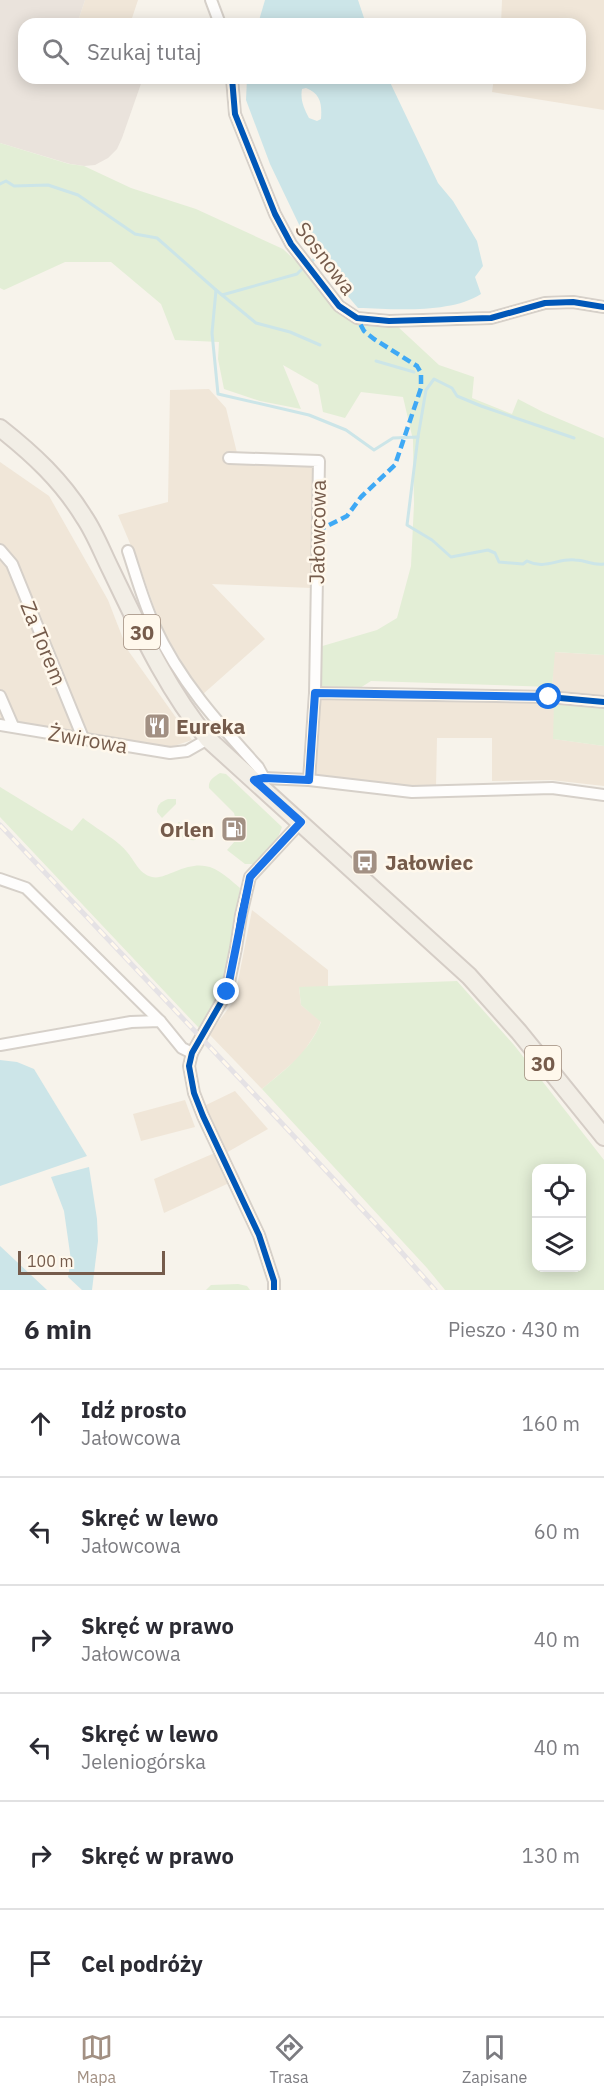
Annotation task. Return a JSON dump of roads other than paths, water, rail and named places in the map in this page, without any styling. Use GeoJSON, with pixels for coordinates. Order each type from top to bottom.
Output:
{"type":"FeatureCollection","features":[{"type":"Feature","properties":{"kind":"main road","name":"30"},"geometry":{"type":"LineString","coordinates":[[0,428],[31,452],[52,474],[85,518],[186,713],[208,739],[259,779],[301,822],[482,989],[604,1137]]}},
{"type":"Feature","properties":{"kind":"street"},"geometry":{"type":"LineString","coordinates":[[211,0],[218,18]]}},
{"type":"Feature","properties":{"kind":"street","name":"Sosnowa"},"geometry":{"type":"LineString","coordinates":[[232,84],[235,114],[275,213],[291,244],[339,306],[357,318],[389,321],[491,318],[544,303],[573,302],[604,307]]}},
{"type":"Feature","properties":{"kind":"street","name":"Jałowcowa"},"geometry":{"type":"LineString","coordinates":[[229,458],[319,461],[315,693],[309,780]]}},
{"type":"Feature","properties":{"kind":"street","name":"Za Torem"},"geometry":{"type":"LineString","coordinates":[[0,550],[12,564],[84,738]]}},
{"type":"Feature","properties":{"kind":"street"},"geometry":{"type":"LineString","coordinates":[[128,551],[154,624],[167,650],[204,706],[258,767],[259,779],[309,780],[412,792],[552,788],[604,795]]}},
{"type":"Feature","properties":{"kind":"street"},"geometry":{"type":"LineString","coordinates":[[315,693],[549,697],[604,702]]}},
{"type":"Feature","properties":{"kind":"street"},"geometry":{"type":"LineString","coordinates":[[0,696],[13,726]]}},
{"type":"Feature","properties":{"kind":"street","name":"Żwirowa"},"geometry":{"type":"LineString","coordinates":[[0,725],[170,753],[187,751],[208,739]]}},
{"type":"Feature","properties":{"kind":"street"},"geometry":{"type":"LineString","coordinates":[[274,1290],[274,1281],[259,1235],[194,1093],[189,1066],[192,1053],[227,992],[250,877],[301,822]]}},
{"type":"Feature","properties":{"kind":"street"},"geometry":{"type":"LineString","coordinates":[[1,878],[26,888],[160,1021],[182,1048],[192,1053]]}},
{"type":"Feature","properties":{"kind":"street"},"geometry":{"type":"LineString","coordinates":[[0,1045],[131,1022],[160,1021]]}},
{"type":"Feature","properties":{"kind":"water"},"geometry":{"type":"Polygon","coordinates":[[[265,0],[358,0],[364,18],[260,18],[265,0]]]}},
{"type":"Feature","properties":{"kind":"water"},"geometry":{"type":"Polygon","coordinates":[[[247,84],[391,84],[438,183],[453,201],[477,241],[483,266],[475,277],[481,294],[454,305],[421,309],[358,308],[323,267],[305,237],[270,164],[246,100],[247,84]],[[306,88],[302,89],[302,100],[309,118],[317,121],[321,119],[321,104],[315,93],[306,88]]]}},
{"type":"Feature","properties":{"kind":"water"},"geometry":{"type":"Polygon","coordinates":[[[0,1060],[17,1062],[34,1069],[87,1156],[0,1186],[0,1060]]]}},
{"type":"Feature","properties":{"kind":"water"},"geometry":{"type":"Polygon","coordinates":[[[89,1167],[98,1241],[92,1290],[82,1290],[68,1277],[71,1260],[64,1211],[51,1177],[89,1167]]]}},
{"type":"Feature","properties":{"kind":"water"},"geometry":{"type":"Polygon","coordinates":[[[0,1246],[47,1290],[0,1290],[0,1246]]]}},
{"type":"Feature","properties":{"kind":"waterway"},"geometry":{"type":"LineString","coordinates":[[0,184],[6,181],[14,186],[48,185],[78,195],[135,234],[157,238],[216,290],[212,333],[218,394],[309,415],[346,430],[374,450],[393,438],[418,437],[407,525],[432,540],[451,557],[488,550],[495,553],[499,562],[523,564],[527,561],[546,564],[579,560],[604,564]]}},
{"type":"Feature","properties":{"kind":"waterway"},"geometry":{"type":"LineString","coordinates":[[312,261],[317,257]]}},
{"type":"Feature","properties":{"kind":"waterway"},"geometry":{"type":"LineString","coordinates":[[222,295],[297,274],[302,269]]}},
{"type":"Feature","properties":{"kind":"waterway"},"geometry":{"type":"LineString","coordinates":[[216,290],[256,323],[290,332],[320,345]]}},
{"type":"Feature","properties":{"kind":"waterway"},"geometry":{"type":"LineString","coordinates":[[376,361],[414,372]]}},
{"type":"Feature","properties":{"kind":"waterway"},"geometry":{"type":"LineString","coordinates":[[418,437],[426,390],[434,379],[452,388],[457,396],[574,438]]}},
{"type":"Feature","properties":{"kind":"railway"},"geometry":{"type":"LineString","coordinates":[[0,825],[276,1117],[435,1290]]}},
{"type":"Feature","properties":{"kind":"place","name":"Eureka"},"geometry":{"type":"Point","coordinates":[157,726]}},
{"type":"Feature","properties":{"kind":"place","name":"Orlen"},"geometry":{"type":"Point","coordinates":[234,829]}},
{"type":"Feature","properties":{"kind":"place","name":"Jałowiec"},"geometry":{"type":"Point","coordinates":[365,862]}}]}
